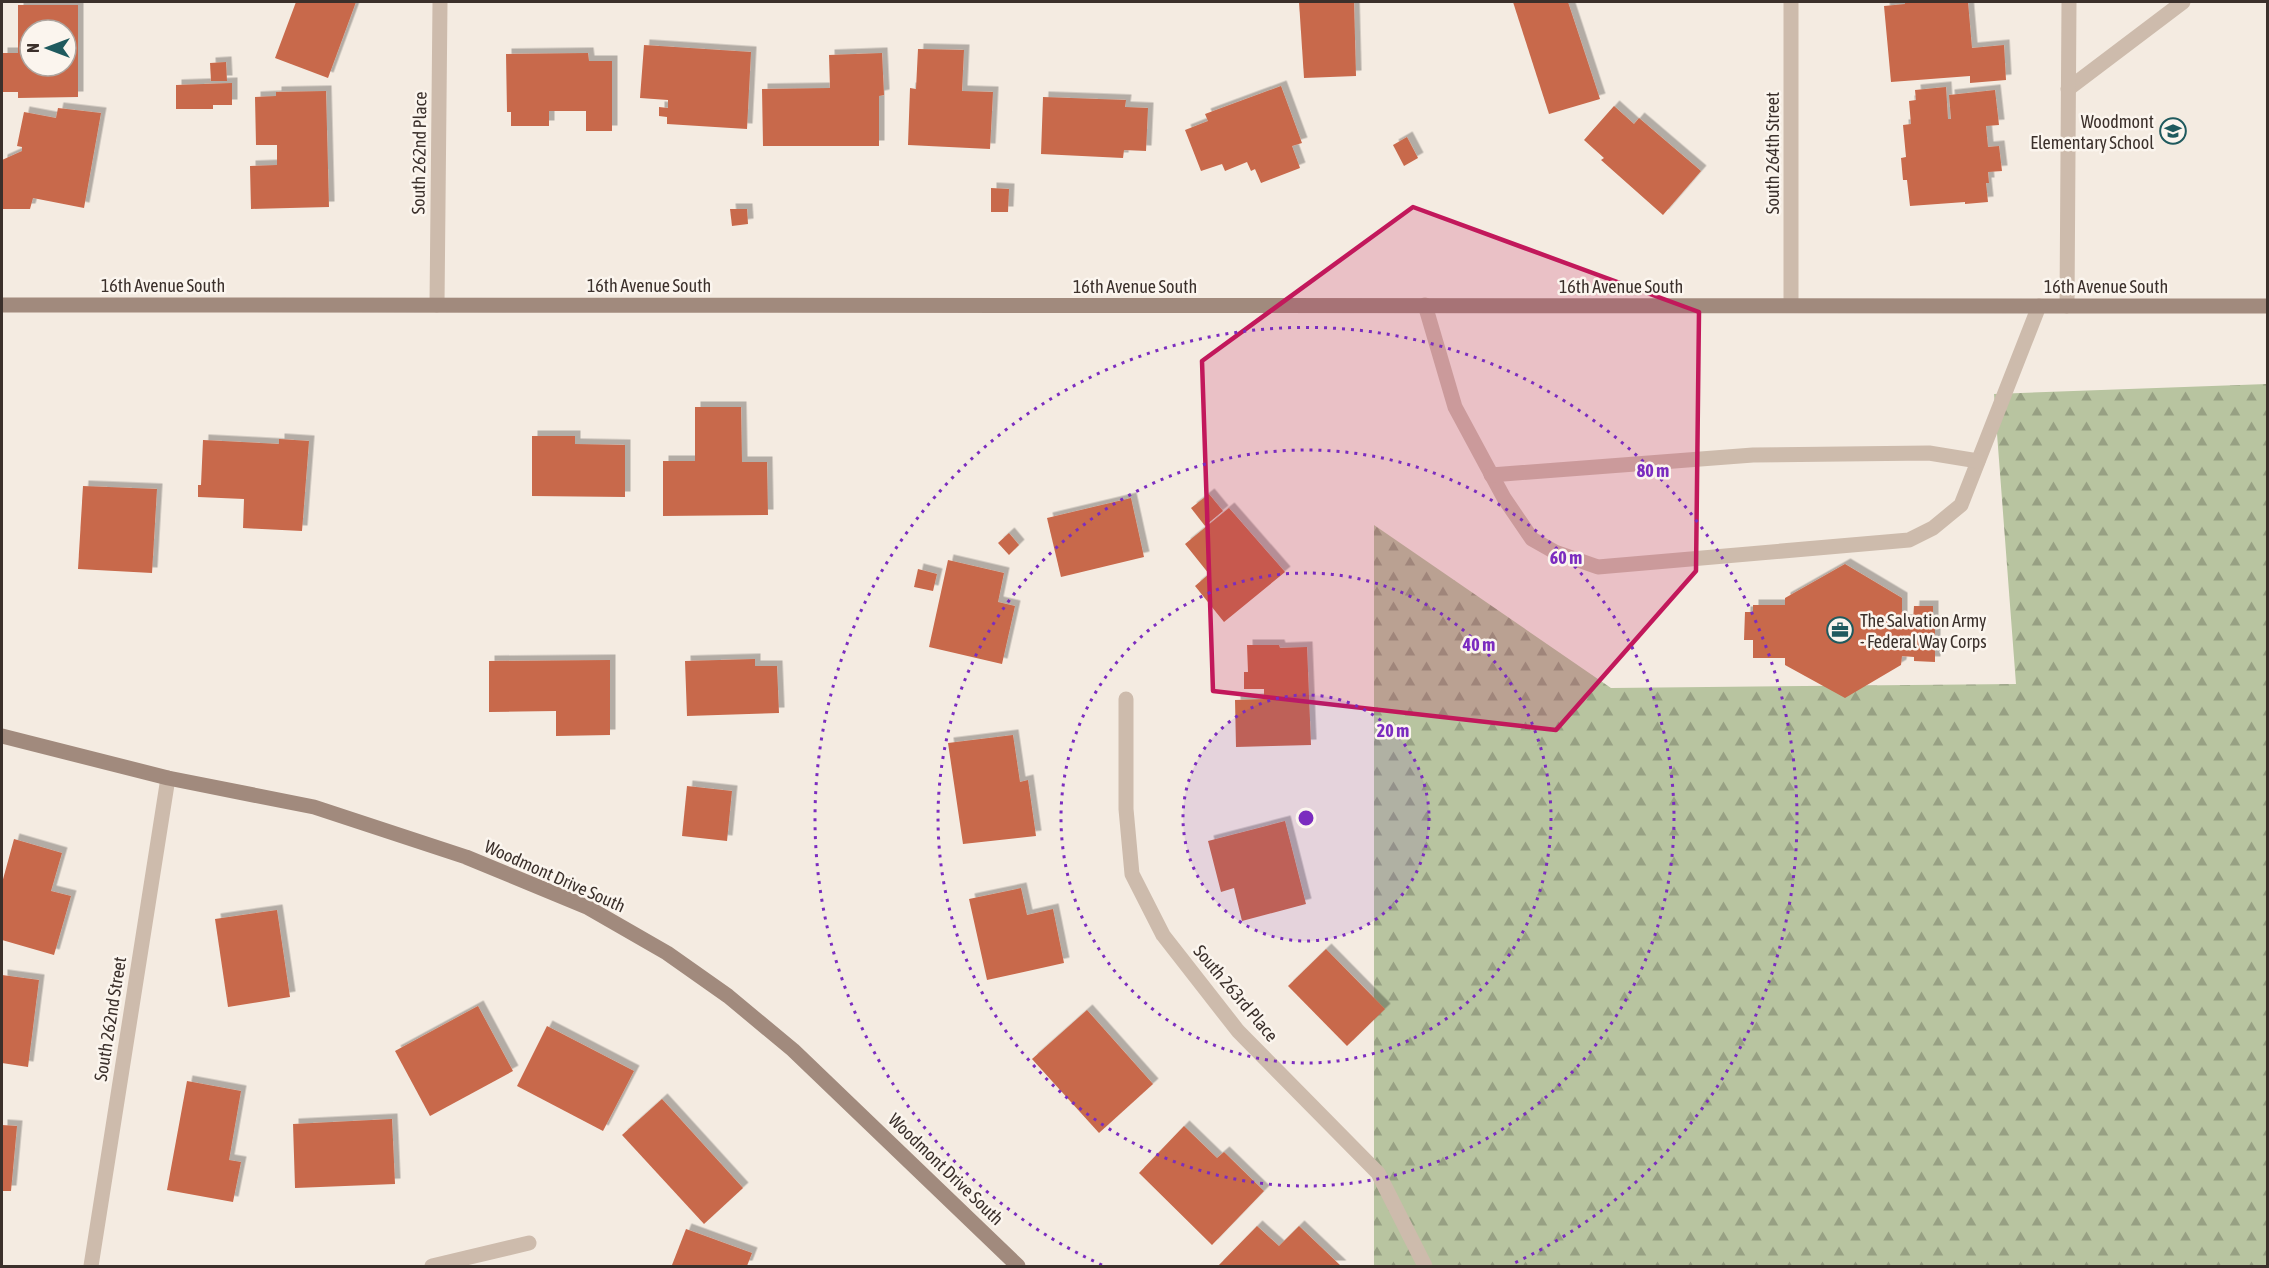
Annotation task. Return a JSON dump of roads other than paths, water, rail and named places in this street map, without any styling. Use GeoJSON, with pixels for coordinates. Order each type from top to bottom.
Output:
{"type":"FeatureCollection","features":[{"type":"Feature","properties":{"kind":"main road","name":"16th Avenue South"},"geometry":{"type":"LineString","coordinates":[[2,304],[2268,306]]}},
{"type":"Feature","properties":{"kind":"main road","name":"Woodmont Drive South"},"geometry":{"type":"LineString","coordinates":[[2,736],[168,778],[314,807],[466,857],[587,907],[667,953],[728,996],[793,1050],[1018,1266]]}},
{"type":"Feature","properties":{"kind":"street","name":"South 262nd Place"},"geometry":{"type":"LineString","coordinates":[[437,305],[440,2]]}},
{"type":"Feature","properties":{"kind":"street","name":"South 264th Street"},"geometry":{"type":"LineString","coordinates":[[1791,2],[1791,305]]}},
{"type":"Feature","properties":{"kind":"street"},"geometry":{"type":"LineString","coordinates":[[2067,306],[2069,2]]}},
{"type":"Feature","properties":{"kind":"street"},"geometry":{"type":"LineString","coordinates":[[2068,89],[2183,2]]}},
{"type":"Feature","properties":{"kind":"street"},"geometry":{"type":"LineString","coordinates":[[1425,305],[1455,407],[1491,475],[1532,539],[1555,552],[1598,567],[1909,540],[1933,528],[1961,505],[2039,306]]}},
{"type":"Feature","properties":{"kind":"street"},"geometry":{"type":"LineString","coordinates":[[1491,475],[1753,456],[1929,453],[1978,461]]}},
{"type":"Feature","properties":{"kind":"street","name":"South 263rd Place"},"geometry":{"type":"LineString","coordinates":[[1126,699],[1126,809],[1132,874],[1163,935],[1238,1031],[1378,1173],[1425,1266]]}},
{"type":"Feature","properties":{"kind":"street","name":"South 262nd Street"},"geometry":{"type":"LineString","coordinates":[[91,1266],[168,778]]}},
{"type":"Feature","properties":{"kind":"street"},"geometry":{"type":"LineString","coordinates":[[432,1266],[529,1243]]}},
{"type":"Feature","properties":{"kind":"place","name":"Woodmont Elementary School"},"geometry":{"type":"Point","coordinates":[2173,131]}},
{"type":"Feature","properties":{"kind":"place","name":"The Salvation Army - Federal Way Corps"},"geometry":{"type":"Point","coordinates":[1840,630]}}]}
